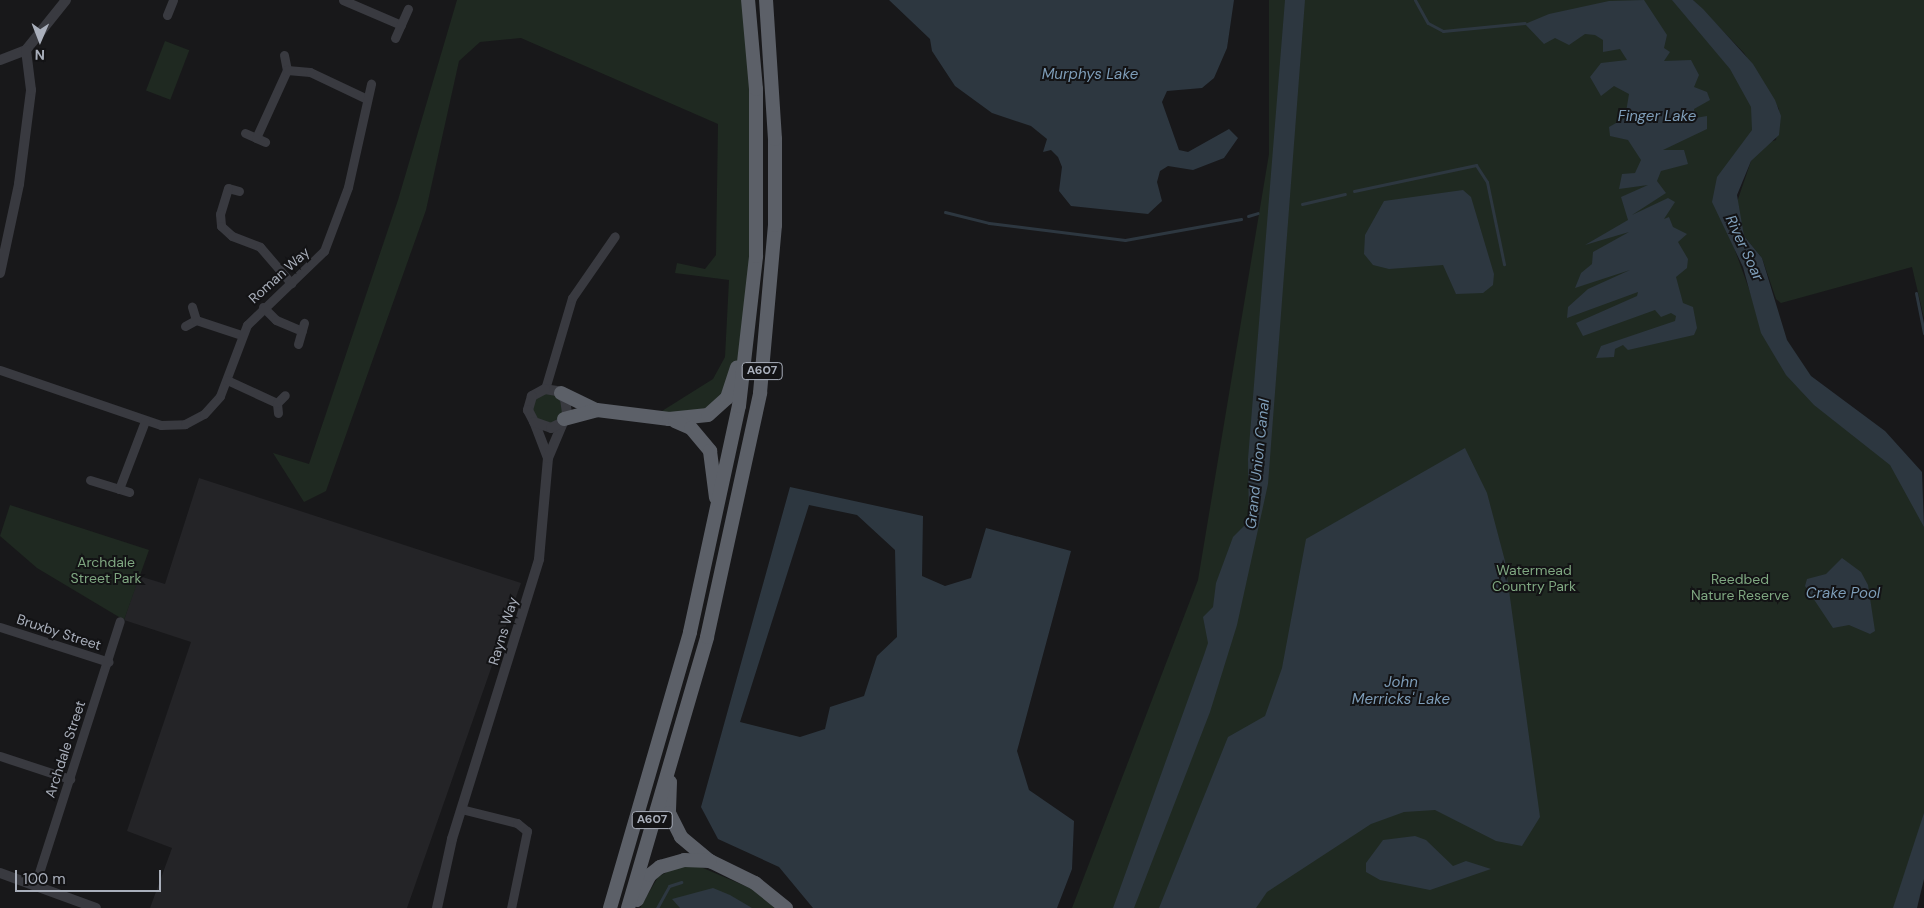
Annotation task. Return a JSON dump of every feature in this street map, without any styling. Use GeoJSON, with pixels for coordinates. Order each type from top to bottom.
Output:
{"type":"FeatureCollection","features":[{"type":"Feature","properties":{"kind":"highway","name":"A607"},"geometry":{"type":"LineString","coordinates":[[610,908],[690,632],[730,463],[750,321],[757,150],[748,0]]}},
{"type":"Feature","properties":{"kind":"highway","name":"A607"},"geometry":{"type":"LineString","coordinates":[[628,908],[678,732],[734,521],[766,342],[775,139],[766,0]]}},
{"type":"Feature","properties":{"kind":"highway"},"geometry":{"type":"LineString","coordinates":[[560,393],[597,410],[669,419],[708,415],[727,398],[750,321]]}},
{"type":"Feature","properties":{"kind":"highway"},"geometry":{"type":"LineString","coordinates":[[563,420],[597,410]]}},
{"type":"Feature","properties":{"kind":"highway"},"geometry":{"type":"LineString","coordinates":[[669,419],[692,428],[710,451],[716,469],[714,532]]}},
{"type":"Feature","properties":{"kind":"highway"},"geometry":{"type":"LineString","coordinates":[[678,732],[669,813],[682,837],[710,861],[754,883],[786,908]]}},
{"type":"Feature","properties":{"kind":"highway"},"geometry":{"type":"LineString","coordinates":[[634,908],[643,885],[660,867],[684,860],[710,861]]}},
{"type":"Feature","properties":{"kind":"street"},"geometry":{"type":"LineString","coordinates":[[0,60],[26,50],[66,0]]}},
{"type":"Feature","properties":{"kind":"street"},"geometry":{"type":"LineString","coordinates":[[167,16],[173,0]]}},
{"type":"Feature","properties":{"kind":"street"},"geometry":{"type":"LineString","coordinates":[[342,0],[401,25]]}},
{"type":"Feature","properties":{"kind":"street"},"geometry":{"type":"LineString","coordinates":[[395,38],[408,9]]}},
{"type":"Feature","properties":{"kind":"street"},"geometry":{"type":"LineString","coordinates":[[0,274],[19,184],[31,90],[26,50]]}},
{"type":"Feature","properties":{"kind":"street"},"geometry":{"type":"LineString","coordinates":[[256,138],[287,70],[284,55]]}},
{"type":"Feature","properties":{"kind":"street"},"geometry":{"type":"LineString","coordinates":[[287,70],[316,75],[365,98]]}},
{"type":"Feature","properties":{"kind":"street","name":"Roman Way"},"geometry":{"type":"LineString","coordinates":[[0,370],[161,425],[190,422],[212,407],[227,380],[241,335],[263,307],[292,283],[324,250],[348,187],[365,98],[371,84]]}},
{"type":"Feature","properties":{"kind":"street"},"geometry":{"type":"LineString","coordinates":[[244,134],[265,142]]}},
{"type":"Feature","properties":{"kind":"street"},"geometry":{"type":"LineString","coordinates":[[238,191],[228,188],[220,214],[221,226],[232,236],[260,247],[292,283]]}},
{"type":"Feature","properties":{"kind":"street"},"geometry":{"type":"LineString","coordinates":[[545,389],[560,393],[567,406],[563,420],[550,428],[534,422],[529,403],[545,389],[572,298],[615,236]]}},
{"type":"Feature","properties":{"kind":"street"},"geometry":{"type":"LineString","coordinates":[[192,307],[196,320]]}},
{"type":"Feature","properties":{"kind":"street"},"geometry":{"type":"LineString","coordinates":[[263,307],[276,320],[303,327],[298,344]]}},
{"type":"Feature","properties":{"kind":"street"},"geometry":{"type":"LineString","coordinates":[[185,326],[196,320],[241,335]]}},
{"type":"Feature","properties":{"kind":"street"},"geometry":{"type":"LineString","coordinates":[[227,380],[277,402]]}},
{"type":"Feature","properties":{"kind":"street"},"geometry":{"type":"LineString","coordinates":[[277,402],[285,395]]}},
{"type":"Feature","properties":{"kind":"street"},"geometry":{"type":"LineString","coordinates":[[277,402],[278,414]]}},
{"type":"Feature","properties":{"kind":"street","name":"Rayns Way"},"geometry":{"type":"LineString","coordinates":[[437,908],[461,809],[539,560],[548,458],[563,420]]}},
{"type":"Feature","properties":{"kind":"street"},"geometry":{"type":"LineString","coordinates":[[119,489],[145,421]]}},
{"type":"Feature","properties":{"kind":"street","name":"Rayns Way"},"geometry":{"type":"LineString","coordinates":[[534,422],[548,458]]}},
{"type":"Feature","properties":{"kind":"street"},"geometry":{"type":"LineString","coordinates":[[90,480],[128,492]]}},
{"type":"Feature","properties":{"kind":"street","name":"Archdale Street"},"geometry":{"type":"LineString","coordinates":[[34,885],[109,662],[120,621]]}},
{"type":"Feature","properties":{"kind":"street","name":"Bruxby Street"},"geometry":{"type":"LineString","coordinates":[[0,627],[109,662]]}},
{"type":"Feature","properties":{"kind":"street"},"geometry":{"type":"LineString","coordinates":[[0,756],[70,779]]}},
{"type":"Feature","properties":{"kind":"street"},"geometry":{"type":"LineString","coordinates":[[461,809],[517,823],[527,831],[511,908]]}},
{"type":"Feature","properties":{"kind":"street"},"geometry":{"type":"LineString","coordinates":[[0,873],[96,908]]}},
{"type":"Feature","properties":{"kind":"shaded area"},"geometry":{"type":"Polygon","coordinates":[[[199,478],[521,583],[407,908],[150,908],[172,848],[127,831],[191,642],[124,620],[139,576],[165,584],[199,478]]]}},
{"type":"Feature","properties":{"kind":"green space"},"geometry":{"type":"Polygon","coordinates":[[[457,0],[748,0],[756,89],[749,321],[734,380],[718,407],[669,419],[662,411],[713,379],[725,357],[729,280],[675,273],[677,263],[705,269],[716,255],[718,124],[521,38],[480,42],[459,61],[426,210],[326,491],[304,502],[273,453],[309,464],[398,200],[457,0]]]}},
{"type":"Feature","properties":{"kind":"green space","name":"Watermead Country Park"},"geometry":{"type":"Polygon","coordinates":[[[1269,0],[1676,0],[1721,50],[1760,111],[1758,125],[1715,195],[1770,347],[1893,456],[1924,526],[1924,819],[1898,908],[1072,908],[1198,580],[1269,154],[1269,0]]]}},
{"type":"Feature","properties":{"kind":"green space"},"geometry":{"type":"Polygon","coordinates":[[[1693,0],[1924,0],[1924,318],[1912,267],[1781,303],[1776,299],[1762,258],[1744,236],[1736,205],[1751,161],[1764,144],[1776,140],[1779,109],[1744,53],[1693,0]]]}},
{"type":"Feature","properties":{"kind":"green space"},"geometry":{"type":"Polygon","coordinates":[[[165,41],[189,50],[170,100],[146,90],[165,41]]]}},
{"type":"Feature","properties":{"kind":"green space"},"geometry":{"type":"Polygon","coordinates":[[[557,391],[566,416],[542,427],[529,403],[532,396],[557,391]]]}},
{"type":"Feature","properties":{"kind":"green space","name":"Archdale Street Park"},"geometry":{"type":"Polygon","coordinates":[[[10,505],[149,550],[124,620],[37,568],[0,536],[10,505]]]}},
{"type":"Feature","properties":{"kind":"green space"},"geometry":{"type":"Polygon","coordinates":[[[696,865],[757,891],[777,908],[640,908],[658,877],[676,867],[696,865]]]}},
{"type":"Feature","properties":{"kind":"water","name":"Murphys Lake"},"geometry":{"type":"Polygon","coordinates":[[[889,0],[1234,0],[1227,48],[1214,78],[1202,88],[1167,91],[1162,102],[1179,150],[1188,152],[1229,129],[1238,138],[1224,158],[1193,170],[1168,166],[1160,171],[1157,182],[1162,201],[1148,214],[1071,206],[1059,191],[1062,167],[1058,157],[1051,150],[1043,152],[1047,139],[1031,126],[992,113],[955,86],[932,51],[930,39],[889,0]]]}},
{"type":"Feature","properties":{"kind":"water","name":"Grand Union Canal"},"geometry":{"type":"Polygon","coordinates":[[[1285,0],[1305,0],[1268,484],[1237,625],[1210,712],[1134,908],[1113,908],[1208,643],[1203,617],[1213,607],[1216,583],[1233,537],[1249,521],[1248,459],[1285,0]]]}},
{"type":"Feature","properties":{"kind":"water","name":"Finger Lake"},"geometry":{"type":"Polygon","coordinates":[[[1644,0],[1667,35],[1664,48],[1670,52],[1664,61],[1691,60],[1699,75],[1694,87],[1707,92],[1710,100],[1694,109],[1695,118],[1707,116],[1707,129],[1663,150],[1684,150],[1688,164],[1661,171],[1657,181],[1666,193],[1632,215],[1668,198],[1675,202],[1664,219],[1669,217],[1673,227],[1687,234],[1678,242],[1688,259],[1687,268],[1676,277],[1683,303],[1693,307],[1697,328],[1694,335],[1628,350],[1623,345],[1615,349],[1614,357],[1596,358],[1601,346],[1675,321],[1676,316],[1671,313],[1661,317],[1655,310],[1583,336],[1576,323],[1637,296],[1638,292],[1567,318],[1568,307],[1588,289],[1630,270],[1575,288],[1581,273],[1592,264],[1593,252],[1629,232],[1585,245],[1628,220],[1621,197],[1648,185],[1619,189],[1622,174],[1635,173],[1641,160],[1628,140],[1610,136],[1609,127],[1625,118],[1629,94],[1614,86],[1601,96],[1590,77],[1601,63],[1627,60],[1620,49],[1603,52],[1603,40],[1595,35],[1585,34],[1569,45],[1555,38],[1544,44],[1525,24],[1549,14],[1609,1],[1644,0]]]}},
{"type":"Feature","properties":{"kind":"water","name":"River Soar"},"geometry":{"type":"Polygon","coordinates":[[[1672,0],[1693,0],[1703,9],[1753,64],[1775,100],[1781,116],[1779,135],[1751,161],[1737,195],[1744,236],[1762,258],[1787,340],[1811,376],[1885,431],[1922,472],[1924,527],[1890,465],[1814,405],[1786,375],[1761,333],[1743,267],[1712,202],[1717,177],[1752,130],[1751,107],[1730,69],[1672,0]]]}},
{"type":"Feature","properties":{"kind":"water"},"geometry":{"type":"Polygon","coordinates":[[[1463,190],[1471,197],[1494,274],[1493,285],[1483,293],[1456,294],[1443,265],[1389,269],[1373,265],[1364,254],[1365,235],[1384,201],[1463,190]]]}},
{"type":"Feature","properties":{"kind":"water","name":"John Merricks' Lake"},"geometry":{"type":"Polygon","coordinates":[[[1465,448],[1487,493],[1505,561],[1540,817],[1522,846],[1496,841],[1435,810],[1404,812],[1371,824],[1267,892],[1256,908],[1159,908],[1228,737],[1265,716],[1282,668],[1306,539],[1465,448]]]}},
{"type":"Feature","properties":{"kind":"water"},"geometry":{"type":"Polygon","coordinates":[[[790,487],[923,516],[922,576],[945,586],[971,578],[986,528],[1071,551],[1017,751],[1029,790],[1074,821],[1072,869],[1057,908],[813,908],[779,867],[718,839],[701,807],[790,487]],[[809,505],[740,722],[800,737],[825,729],[830,707],[864,696],[877,656],[897,637],[895,550],[857,515],[809,505]]]}},
{"type":"Feature","properties":{"kind":"water","name":"Crake Pool"},"geometry":{"type":"Polygon","coordinates":[[[1842,558],[1861,572],[1868,585],[1875,631],[1870,634],[1849,625],[1833,628],[1805,586],[1807,579],[1826,574],[1842,558]]]}},
{"type":"Feature","properties":{"kind":"water"},"geometry":{"type":"Polygon","coordinates":[[[1924,813],[1924,879],[1917,908],[1893,908],[1924,813]]]}},
{"type":"Feature","properties":{"kind":"water"},"geometry":{"type":"Polygon","coordinates":[[[1415,836],[1426,840],[1453,866],[1466,861],[1491,869],[1430,890],[1380,880],[1366,872],[1366,863],[1383,840],[1415,836]]]}},
{"type":"Feature","properties":{"kind":"water"},"geometry":{"type":"Polygon","coordinates":[[[713,888],[730,895],[752,908],[680,908],[672,899],[713,888]]]}},
{"type":"Feature","properties":{"kind":"waterway"},"geometry":{"type":"LineString","coordinates":[[1415,0],[1428,23],[1443,31],[1525,23]]}},
{"type":"Feature","properties":{"kind":"waterway"},"geometry":{"type":"LineString","coordinates":[[1354,191],[1476,165],[1487,182],[1504,264]]}},
{"type":"Feature","properties":{"kind":"waterway"},"geometry":{"type":"LineString","coordinates":[[1302,204],[1345,194]]}},
{"type":"Feature","properties":{"kind":"waterway"},"geometry":{"type":"LineString","coordinates":[[945,212],[989,223],[1125,240],[1241,219]]}},
{"type":"Feature","properties":{"kind":"waterway"},"geometry":{"type":"LineString","coordinates":[[1248,216],[1258,213]]}},
{"type":"Feature","properties":{"kind":"waterway"},"geometry":{"type":"LineString","coordinates":[[1916,293],[1924,333]]}},
{"type":"Feature","properties":{"kind":"waterway"},"geometry":{"type":"LineString","coordinates":[[657,908],[669,886],[681,882]]}},
{"type":"Feature","properties":{"kind":"park label","name":"Reedbed Nature Reserve"},"geometry":{"type":"Point","coordinates":[1740,588]}}]}
